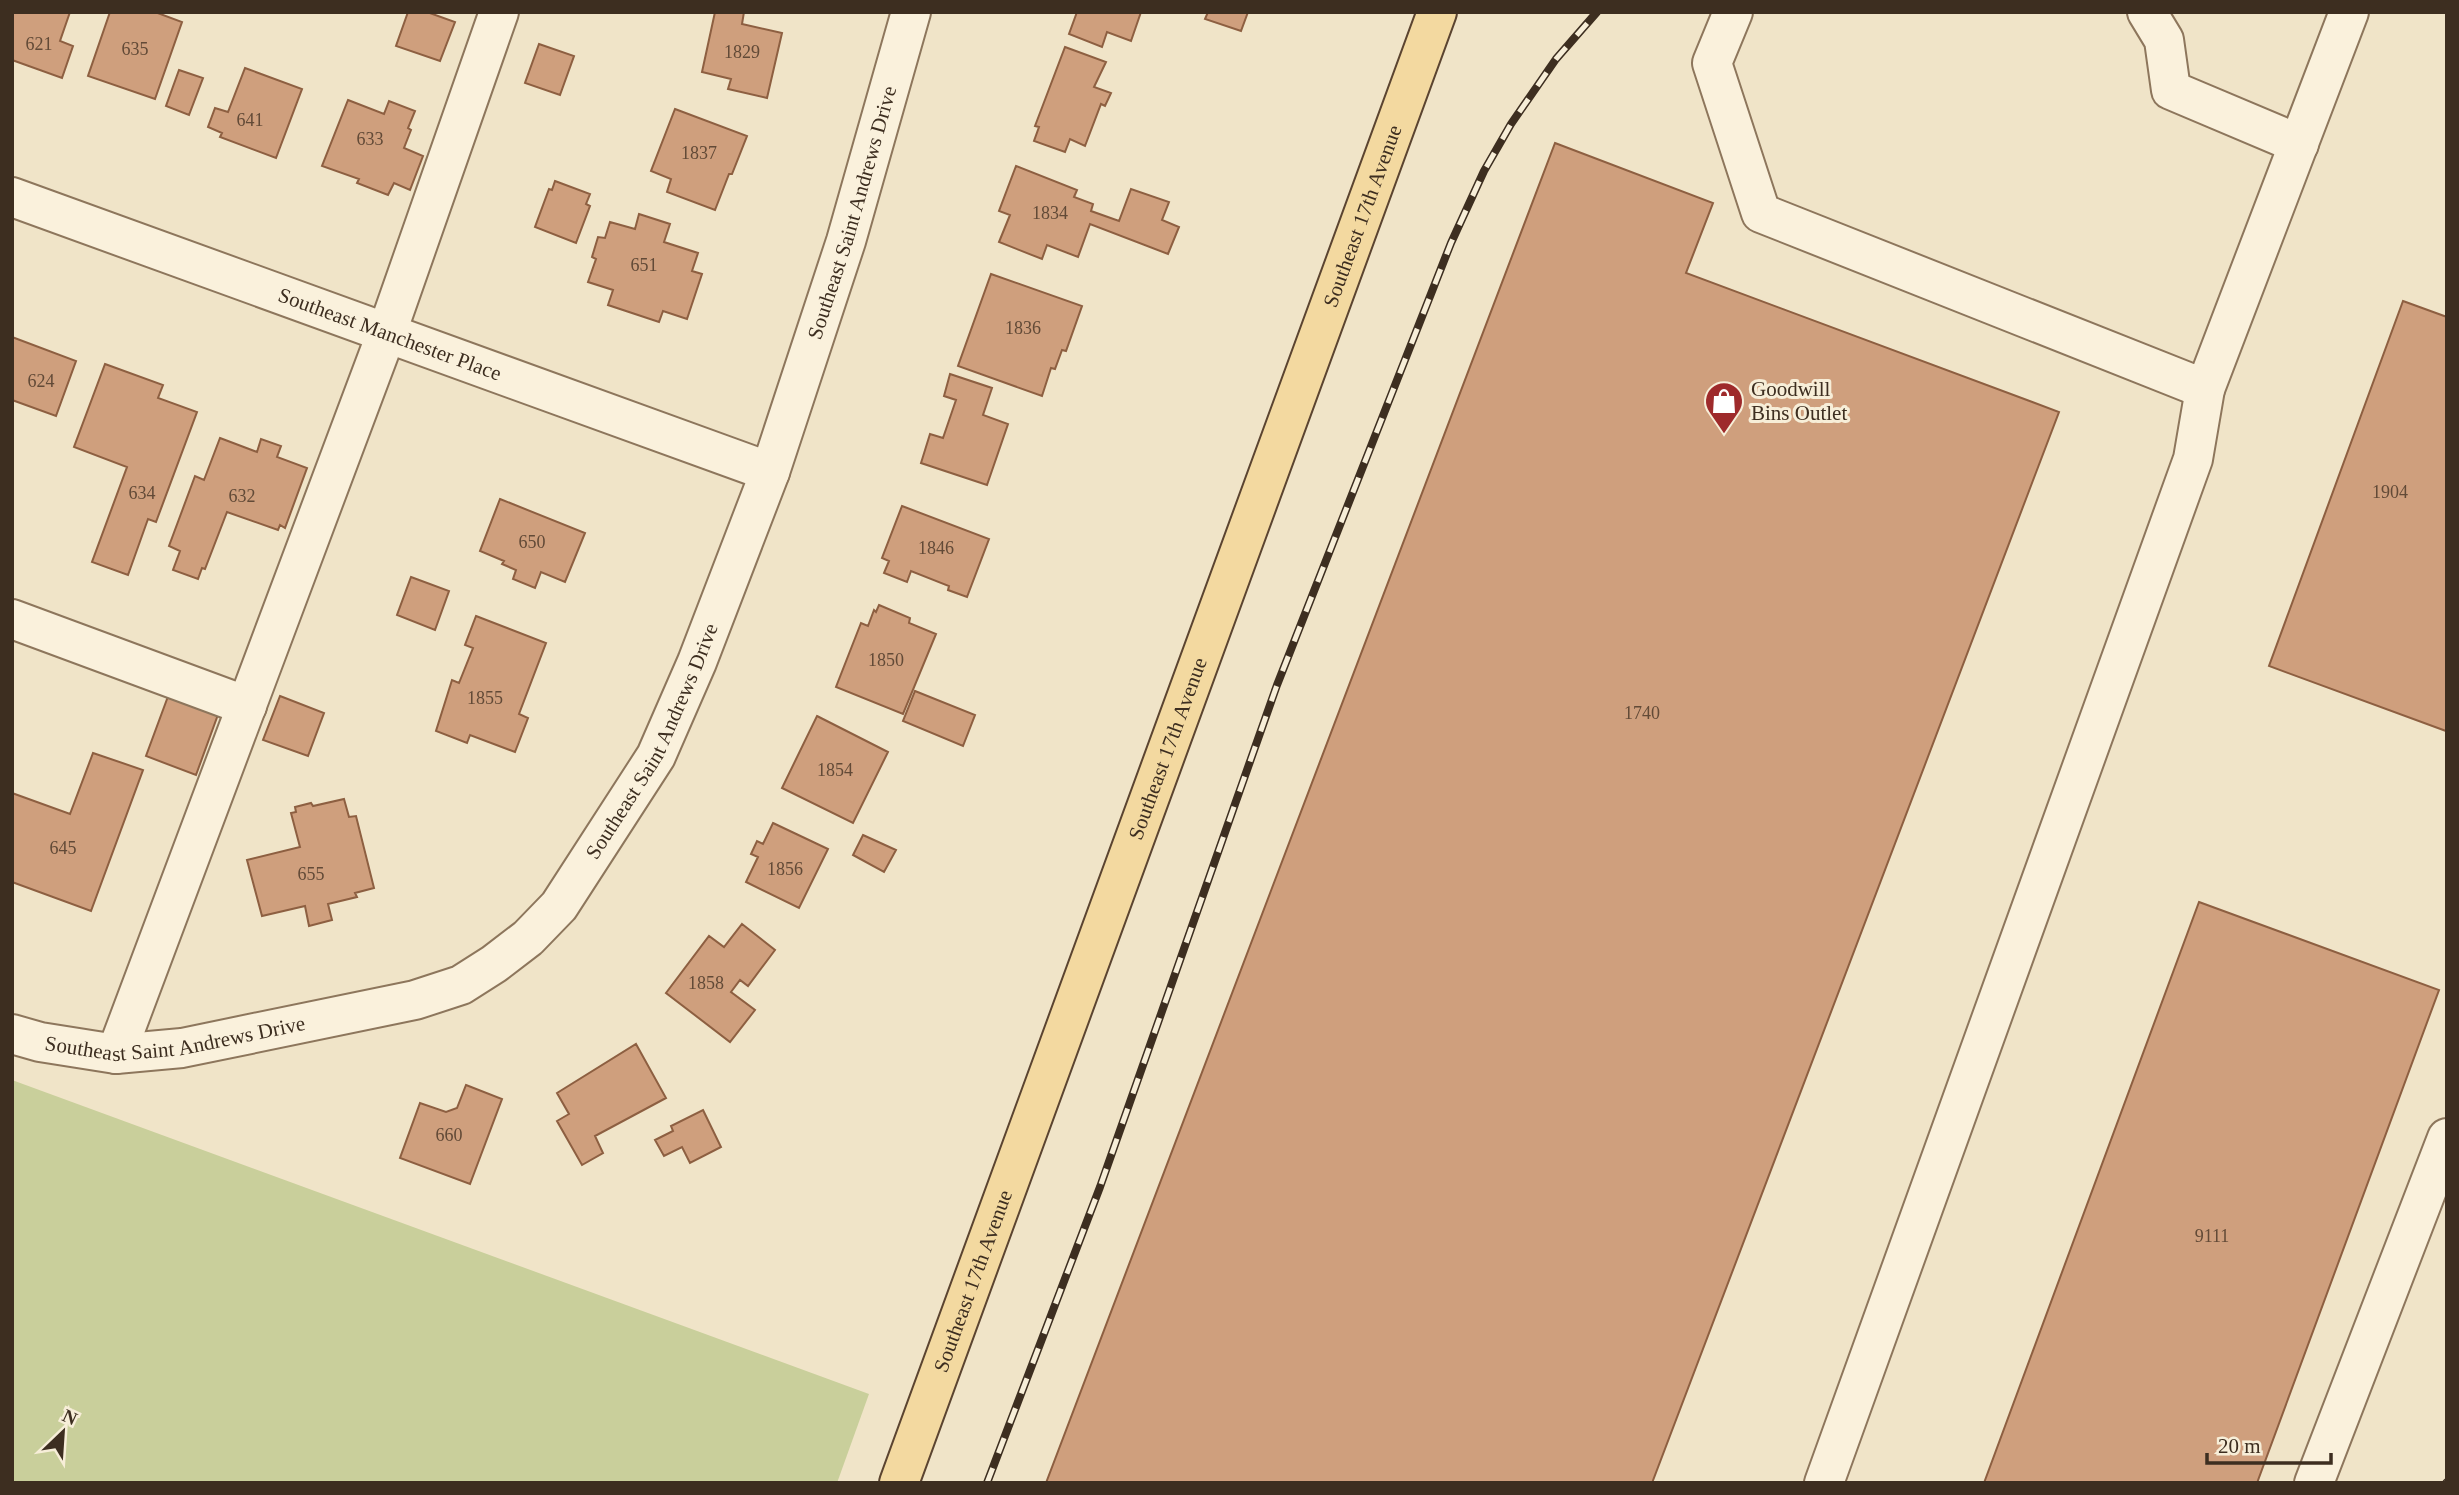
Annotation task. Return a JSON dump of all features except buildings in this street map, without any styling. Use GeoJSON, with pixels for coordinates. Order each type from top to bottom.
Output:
{"type":"FeatureCollection","features":[{"type":"Feature","properties":{"kind":"main road","name":"Southeast 17th Avenue"},"geometry":{"type":"LineString","coordinates":[[899,1483],[1437,12]]}},
{"type":"Feature","properties":{"kind":"street"},"geometry":{"type":"LineString","coordinates":[[116,1054],[387,332],[499,12]]}},
{"type":"Feature","properties":{"kind":"street","name":"Southeast Saint Andrews Drive"},"geometry":{"type":"LineString","coordinates":[[12,1034],[73,1048],[116,1054],[181,1048],[415,1000],[461,985],[494,964],[528,939],[559,906],[656,756],[697,662],[770,472],[846,241],[911,12]]}},
{"type":"Feature","properties":{"kind":"street"},"geometry":{"type":"LineString","coordinates":[[1733,12],[1712,63],[1760,213],[2204,389]]}},
{"type":"Feature","properties":{"kind":"street"},"geometry":{"type":"LineString","coordinates":[[2147,12],[2164,40],[2171,90],[2300,144]]}},
{"type":"Feature","properties":{"kind":"street"},"geometry":{"type":"LineString","coordinates":[[1824,1483],[2193,459],[2204,389],[2349,12]]}},
{"type":"Feature","properties":{"kind":"street","name":"Southeast Manchester Place"},"geometry":{"type":"LineString","coordinates":[[12,197],[770,472]]}},
{"type":"Feature","properties":{"kind":"street"},"geometry":{"type":"LineString","coordinates":[[12,619],[247,706]]}},
{"type":"Feature","properties":{"kind":"street"},"geometry":{"type":"LineString","coordinates":[[2314,1483],[2447,1138]]}},
{"type":"Feature","properties":{"kind":"green space"},"geometry":{"type":"Polygon","coordinates":[[[12,1080],[869,1394],[837,1483],[12,1483],[12,1080]]]}},
{"type":"Feature","properties":{"kind":"railway"},"geometry":{"type":"LineString","coordinates":[[987,1483],[1100,1187],[1277,685],[1451,243],[1484,171],[1511,124],[1556,59],[1597,12]]}},
{"type":"Feature","properties":{"kind":"place","name":"Goodwill Bins Outlet"},"geometry":{"type":"Point","coordinates":[1724,435]}}]}
